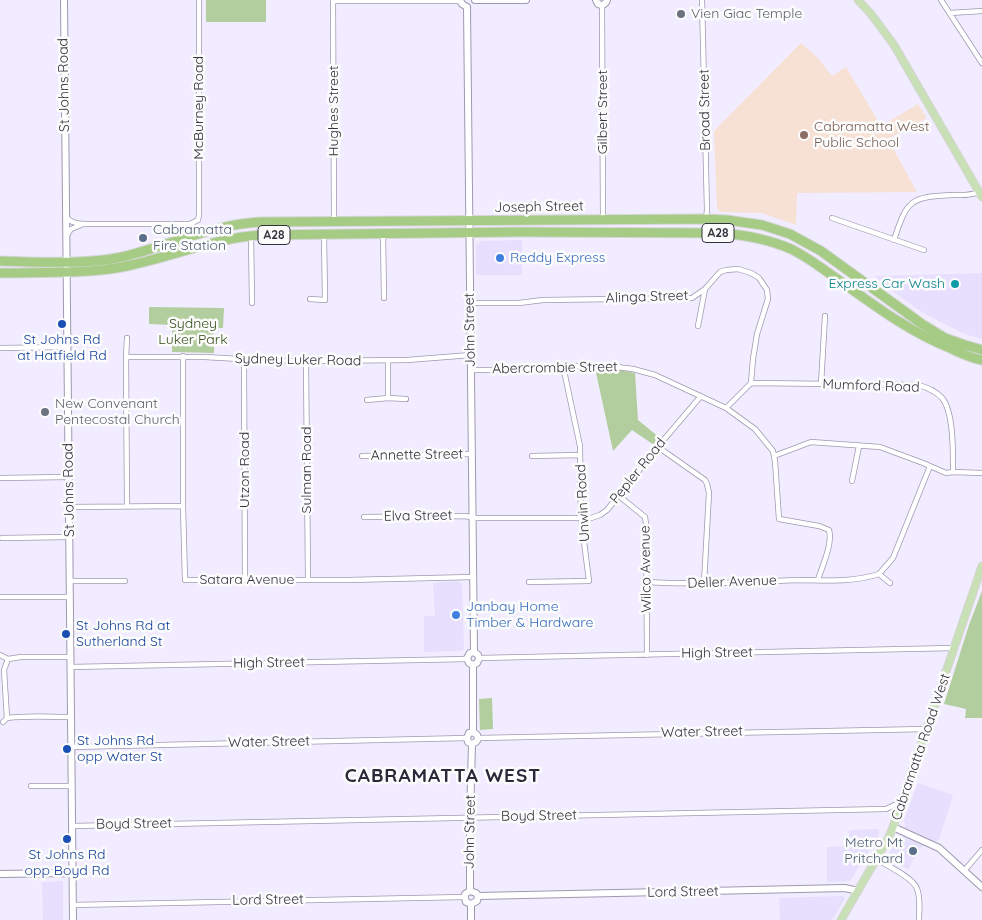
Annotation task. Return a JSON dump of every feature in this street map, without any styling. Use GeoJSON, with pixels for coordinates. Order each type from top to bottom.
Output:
{"type":"FeatureCollection","features":[{"type":"Feature","properties":{"kind":"highway","name":"Joseph Street"},"geometry":{"type":"LineString","coordinates":[[66,261],[120,257],[204,232],[239,224],[267,222],[569,219],[733,220],[762,225],[790,234],[820,251],[922,324],[946,338],[981,349]]}},
{"type":"Feature","properties":{"kind":"highway","name":"Joseph Street"},"geometry":{"type":"LineString","coordinates":[[66,272],[122,267],[221,241],[251,236],[528,232],[721,233],[745,235],[793,250],[895,319],[939,344],[982,360]]}},
{"type":"Feature","properties":{"kind":"highway","name":"A28"},"geometry":{"type":"LineString","coordinates":[[0,261],[66,261]]}},
{"type":"Feature","properties":{"kind":"highway","name":"A28"},"geometry":{"type":"LineString","coordinates":[[0,273],[66,272]]}},
{"type":"Feature","properties":{"kind":"main road"},"geometry":{"type":"LineString","coordinates":[[858,0],[894,45],[981,194]]}},
{"type":"Feature","properties":{"kind":"main road","name":"Cabramatta Road West"},"geometry":{"type":"LineString","coordinates":[[841,920],[894,827],[982,566]]}},
{"type":"Feature","properties":{"kind":"street","name":"St Johns Road"},"geometry":{"type":"LineString","coordinates":[[64,0],[73,920]]}},
{"type":"Feature","properties":{"kind":"street","name":"McBurney Road"},"geometry":{"type":"LineString","coordinates":[[84,224],[190,224],[198,220],[199,0]]}},
{"type":"Feature","properties":{"kind":"street"},"geometry":{"type":"LineString","coordinates":[[333,0],[460,0],[467,7],[474,4],[474,0],[526,0]]}},
{"type":"Feature","properties":{"kind":"street","name":"Hughes Street"},"geometry":{"type":"LineString","coordinates":[[333,0],[334,221]]}},
{"type":"Feature","properties":{"kind":"street"},"geometry":{"type":"LineString","coordinates":[[596,0],[598,4],[604,2]]}},
{"type":"Feature","properties":{"kind":"street","name":"Broad Street"},"geometry":{"type":"LineString","coordinates":[[702,0],[707,197],[705,219]]}},
{"type":"Feature","properties":{"kind":"street"},"geometry":{"type":"LineString","coordinates":[[941,0],[982,63]]}},
{"type":"Feature","properties":{"kind":"street","name":"Gilbert Street"},"geometry":{"type":"LineString","coordinates":[[603,220],[604,2]]}},
{"type":"Feature","properties":{"kind":"street","name":"John Street"},"geometry":{"type":"LineString","coordinates":[[467,7],[474,652]]}},
{"type":"Feature","properties":{"kind":"street"},"geometry":{"type":"LineString","coordinates":[[950,13],[982,11]]}},
{"type":"Feature","properties":{"kind":"street"},"geometry":{"type":"LineString","coordinates":[[894,240],[906,210],[910,204],[918,199],[981,194]]}},
{"type":"Feature","properties":{"kind":"street"},"geometry":{"type":"LineString","coordinates":[[66,217],[76,224],[84,224]]}},
{"type":"Feature","properties":{"kind":"street"},"geometry":{"type":"LineString","coordinates":[[832,218],[924,250]]}},
{"type":"Feature","properties":{"kind":"street"},"geometry":{"type":"LineString","coordinates":[[66,237],[71,229],[84,224]]}},
{"type":"Feature","properties":{"kind":"street"},"geometry":{"type":"LineString","coordinates":[[310,299],[325,300],[324,234]]}},
{"type":"Feature","properties":{"kind":"street"},"geometry":{"type":"LineString","coordinates":[[382,234],[384,298]]}},
{"type":"Feature","properties":{"kind":"street"},"geometry":{"type":"LineString","coordinates":[[251,236],[252,303]]}},
{"type":"Feature","properties":{"kind":"street","name":"Alinga Street"},"geometry":{"type":"LineString","coordinates":[[470,304],[520,303],[543,300],[692,298],[705,289],[720,272],[738,269],[759,278],[767,290],[768,299],[757,334],[751,383]]}},
{"type":"Feature","properties":{"kind":"street"},"geometry":{"type":"LineString","coordinates":[[698,326],[705,289]]}},
{"type":"Feature","properties":{"kind":"street"},"geometry":{"type":"LineString","coordinates":[[821,384],[825,316]]}},
{"type":"Feature","properties":{"kind":"street"},"geometry":{"type":"LineString","coordinates":[[127,338],[127,506]]}},
{"type":"Feature","properties":{"kind":"street"},"geometry":{"type":"LineString","coordinates":[[0,348],[67,347]]}},
{"type":"Feature","properties":{"kind":"street","name":"Sydney Luker Road"},"geometry":{"type":"LineString","coordinates":[[126,357],[182,356],[306,361],[430,359],[471,355]]}},
{"type":"Feature","properties":{"kind":"street","name":"Satara Avenue"},"geometry":{"type":"LineString","coordinates":[[182,356],[185,580],[473,577]]}},
{"type":"Feature","properties":{"kind":"street","name":"Utzon Road"},"geometry":{"type":"LineString","coordinates":[[244,360],[245,580]]}},
{"type":"Feature","properties":{"kind":"street"},"geometry":{"type":"LineString","coordinates":[[388,360],[388,398]]}},
{"type":"Feature","properties":{"kind":"street","name":"Sulman Road"},"geometry":{"type":"LineString","coordinates":[[306,361],[308,580]]}},
{"type":"Feature","properties":{"kind":"street","name":"Abercrombie Street"},"geometry":{"type":"LineString","coordinates":[[471,370],[532,369],[563,366],[609,366],[633,369],[655,375],[726,408],[754,429],[773,451],[779,519],[819,526],[829,530],[831,536],[818,580]]}},
{"type":"Feature","properties":{"kind":"street","name":"Unwin Road"},"geometry":{"type":"LineString","coordinates":[[529,582],[590,580],[581,518],[578,435],[563,366]]}},
{"type":"Feature","properties":{"kind":"street"},"geometry":{"type":"LineString","coordinates":[[726,408],[751,383]]}},
{"type":"Feature","properties":{"kind":"street","name":"Mumford Road"},"geometry":{"type":"LineString","coordinates":[[751,383],[919,385],[935,391],[944,400],[948,410],[953,441],[953,472]]}},
{"type":"Feature","properties":{"kind":"street","name":"Pepler Road"},"geometry":{"type":"LineString","coordinates":[[472,517],[592,518],[600,515],[619,496],[701,396]]}},
{"type":"Feature","properties":{"kind":"street"},"geometry":{"type":"LineString","coordinates":[[367,400],[406,399]]}},
{"type":"Feature","properties":{"kind":"street"},"geometry":{"type":"LineString","coordinates":[[774,456],[811,442],[880,447],[946,473],[982,473]]}},
{"type":"Feature","properties":{"kind":"street"},"geometry":{"type":"LineString","coordinates":[[852,480],[859,446]]}},
{"type":"Feature","properties":{"kind":"street"},"geometry":{"type":"LineString","coordinates":[[658,447],[705,480],[707,484],[709,493],[704,583]]}},
{"type":"Feature","properties":{"kind":"street","name":"Annette Street"},"geometry":{"type":"LineString","coordinates":[[362,456],[471,454]]}},
{"type":"Feature","properties":{"kind":"street"},"geometry":{"type":"LineString","coordinates":[[532,456],[580,455]]}},
{"type":"Feature","properties":{"kind":"street"},"geometry":{"type":"LineString","coordinates":[[890,584],[878,574],[893,558],[930,466]]}},
{"type":"Feature","properties":{"kind":"street"},"geometry":{"type":"LineString","coordinates":[[0,478],[68,477]]}},
{"type":"Feature","properties":{"kind":"street","name":"Wilco Avenue"},"geometry":{"type":"LineString","coordinates":[[619,496],[645,517],[647,655]]}},
{"type":"Feature","properties":{"kind":"street"},"geometry":{"type":"LineString","coordinates":[[69,506],[183,506]]}},
{"type":"Feature","properties":{"kind":"street","name":"Elva Street"},"geometry":{"type":"LineString","coordinates":[[364,517],[472,517]]}},
{"type":"Feature","properties":{"kind":"street"},"geometry":{"type":"LineString","coordinates":[[2,538],[69,537]]}},
{"type":"Feature","properties":{"kind":"street","name":"Deller Avenue"},"geometry":{"type":"LineString","coordinates":[[646,582],[678,584],[842,581],[866,578],[878,574]]}},
{"type":"Feature","properties":{"kind":"street"},"geometry":{"type":"LineString","coordinates":[[70,581],[125,581]]}},
{"type":"Feature","properties":{"kind":"street"},"geometry":{"type":"LineString","coordinates":[[0,597],[70,597]]}},
{"type":"Feature","properties":{"kind":"street","name":"High Street"},"geometry":{"type":"LineString","coordinates":[[479,658],[954,648]]}},
{"type":"Feature","properties":{"kind":"street"},"geometry":{"type":"LineString","coordinates":[[474,652],[479,658],[473,665],[467,659],[468,654],[474,652]]}},
{"type":"Feature","properties":{"kind":"street"},"geometry":{"type":"LineString","coordinates":[[0,656],[8,659],[21,657],[70,657]]}},
{"type":"Feature","properties":{"kind":"street"},"geometry":{"type":"LineString","coordinates":[[8,659],[4,670],[5,720],[20,716],[71,717]]}},
{"type":"Feature","properties":{"kind":"street","name":"High Street"},"geometry":{"type":"LineString","coordinates":[[71,667],[467,659]]}},
{"type":"Feature","properties":{"kind":"street"},"geometry":{"type":"LineString","coordinates":[[473,665],[476,742],[472,744],[468,742],[466,738],[469,733],[475,735]]}},
{"type":"Feature","properties":{"kind":"street","name":"Water Street"},"geometry":{"type":"LineString","coordinates":[[475,735],[927,729]]}},
{"type":"Feature","properties":{"kind":"street","name":"Water Street"},"geometry":{"type":"LineString","coordinates":[[71,747],[466,738]]}},
{"type":"Feature","properties":{"kind":"street","name":"John Street"},"geometry":{"type":"LineString","coordinates":[[470,891],[472,744]]}},
{"type":"Feature","properties":{"kind":"street"},"geometry":{"type":"LineString","coordinates":[[32,786],[72,786]]}},
{"type":"Feature","properties":{"kind":"street","name":"Boyd Street"},"geometry":{"type":"LineString","coordinates":[[72,826],[886,809],[902,801]]}},
{"type":"Feature","properties":{"kind":"street"},"geometry":{"type":"LineString","coordinates":[[886,809],[896,818]]}},
{"type":"Feature","properties":{"kind":"street"},"geometry":{"type":"LineString","coordinates":[[894,827],[938,848],[982,887]]}},
{"type":"Feature","properties":{"kind":"street"},"geometry":{"type":"LineString","coordinates":[[964,871],[982,850]]}},
{"type":"Feature","properties":{"kind":"street"},"geometry":{"type":"LineString","coordinates":[[876,859],[916,885],[919,897],[919,920]]}},
{"type":"Feature","properties":{"kind":"street"},"geometry":{"type":"LineString","coordinates":[[0,874],[72,874]]}},
{"type":"Feature","properties":{"kind":"street","name":"Lord Street"},"geometry":{"type":"LineString","coordinates":[[478,896],[845,888],[858,891]]}},
{"type":"Feature","properties":{"kind":"street"},"geometry":{"type":"LineString","coordinates":[[470,891],[478,896],[476,901],[471,904],[466,902],[464,896],[470,891]]}},
{"type":"Feature","properties":{"kind":"street","name":"Lord Street"},"geometry":{"type":"LineString","coordinates":[[72,905],[464,896]]}},
{"type":"Feature","properties":{"kind":"street"},"geometry":{"type":"LineString","coordinates":[[471,904],[471,920]]}},
{"type":"Feature","properties":{"kind":"shaded area","name":"Cabramatta West Public School"},"geometry":{"type":"Polygon","coordinates":[[[801,43],[817,57],[832,76],[846,67],[881,126],[918,104],[927,118],[888,139],[917,192],[797,193],[796,225],[762,213],[721,212],[717,208],[714,131],[801,43]]]}},
{"type":"Feature","properties":{"kind":"shaded area"},"geometry":{"type":"Polygon","coordinates":[[[522,240],[522,275],[476,275],[476,245],[482,241],[522,240]]]}},
{"type":"Feature","properties":{"kind":"shaded area"},"geometry":{"type":"Polygon","coordinates":[[[982,273],[982,339],[964,334],[923,313],[874,276],[982,273]]]}},
{"type":"Feature","properties":{"kind":"shaded area"},"geometry":{"type":"Polygon","coordinates":[[[458,581],[462,584],[464,649],[461,651],[424,652],[424,616],[435,616],[433,583],[458,581]]]}},
{"type":"Feature","properties":{"kind":"shaded area"},"geometry":{"type":"Polygon","coordinates":[[[918,783],[953,795],[939,840],[921,847],[908,869],[889,859],[888,855],[901,837],[905,826],[904,820],[918,783]]]}},
{"type":"Feature","properties":{"kind":"shaded area"},"geometry":{"type":"Polygon","coordinates":[[[878,829],[879,835],[850,881],[827,882],[827,847],[849,846],[849,830],[878,829]]]}},
{"type":"Feature","properties":{"kind":"shaded area"},"geometry":{"type":"Polygon","coordinates":[[[63,881],[63,920],[43,920],[42,882],[63,881]]]}},
{"type":"Feature","properties":{"kind":"shaded area"},"geometry":{"type":"Polygon","coordinates":[[[843,896],[845,899],[832,920],[780,920],[779,898],[843,896]]]}},
{"type":"Feature","properties":{"kind":"green space"},"geometry":{"type":"Polygon","coordinates":[[[206,0],[266,0],[266,22],[206,22],[206,0]]]}},
{"type":"Feature","properties":{"kind":"green space","name":"Sydney Luker Park"},"geometry":{"type":"Polygon","coordinates":[[[149,307],[224,308],[223,328],[214,328],[214,353],[172,352],[172,325],[149,324],[149,307]]]}},
{"type":"Feature","properties":{"kind":"green space"},"geometry":{"type":"Polygon","coordinates":[[[595,368],[635,373],[638,420],[660,438],[654,445],[632,430],[613,451],[595,368]]]}},
{"type":"Feature","properties":{"kind":"green space"},"geometry":{"type":"Polygon","coordinates":[[[982,591],[982,718],[965,718],[966,709],[944,704],[982,591]]]}},
{"type":"Feature","properties":{"kind":"green space"},"geometry":{"type":"Polygon","coordinates":[[[492,698],[493,729],[480,730],[479,699],[492,698]]]}},
{"type":"Feature","properties":{"kind":"place","name":"Vien Giac Temple"},"geometry":{"type":"Point","coordinates":[681,14]}},
{"type":"Feature","properties":{"kind":"place","name":"Cabramatta West Public School"},"geometry":{"type":"Point","coordinates":[804,135]}},
{"type":"Feature","properties":{"kind":"place","name":"Cabramatta Fire Station"},"geometry":{"type":"Point","coordinates":[143,238]}},
{"type":"Feature","properties":{"kind":"place","name":"Reddy Express"},"geometry":{"type":"Point","coordinates":[500,258]}},
{"type":"Feature","properties":{"kind":"place","name":"Express Car Wash"},"geometry":{"type":"Point","coordinates":[955,284]}},
{"type":"Feature","properties":{"kind":"place","name":"St Johns Rd at Hatfield Rd"},"geometry":{"type":"Point","coordinates":[62,324]}},
{"type":"Feature","properties":{"kind":"place","name":"New Convenant Pentecostal Church"},"geometry":{"type":"Point","coordinates":[45,412]}},
{"type":"Feature","properties":{"kind":"place","name":"Janbay Home Timber & Hardware"},"geometry":{"type":"Point","coordinates":[456,615]}},
{"type":"Feature","properties":{"kind":"place","name":"St Johns Rd at Sutherland St"},"geometry":{"type":"Point","coordinates":[66,634]}},
{"type":"Feature","properties":{"kind":"place","name":"St Johns Rd opp Water St"},"geometry":{"type":"Point","coordinates":[67,749]}},
{"type":"Feature","properties":{"kind":"place","name":"St Johns Rd opp Boyd Rd"},"geometry":{"type":"Point","coordinates":[67,839]}},
{"type":"Feature","properties":{"kind":"place","name":"Metro Mt Pritchard"},"geometry":{"type":"Point","coordinates":[913,851]}},
{"type":"Feature","properties":{"kind":"district","name":"CABRAMATTA WEST"},"geometry":{"type":"Point","coordinates":[443,776]}}]}
